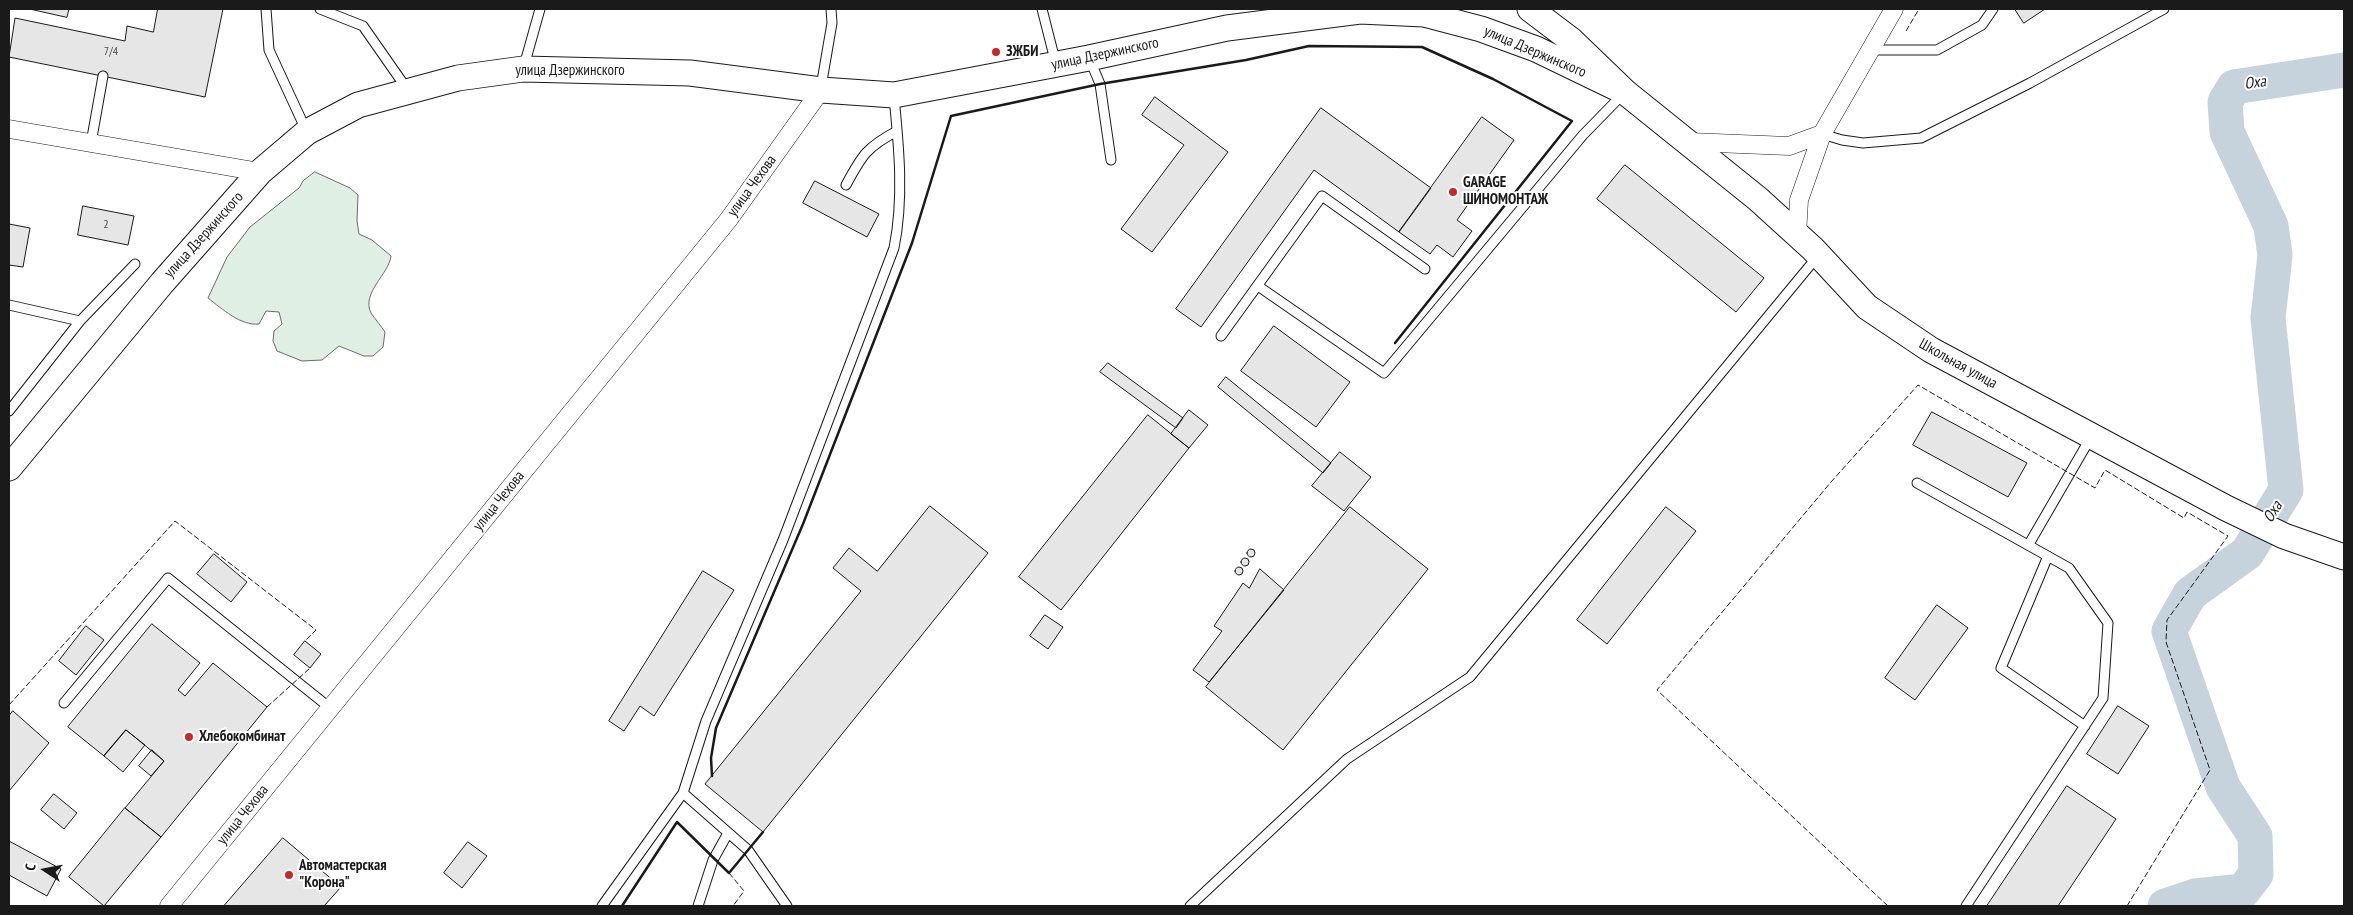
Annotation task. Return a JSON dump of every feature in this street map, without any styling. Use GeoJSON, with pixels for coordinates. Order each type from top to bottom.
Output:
{"type":"FeatureCollection","features":[{"type":"Feature","properties":{"kind":"street","name":"улица Дзержинского"},"geometry":{"type":"LineString","coordinates":[[1227,28],[1258,9]]}},
{"type":"Feature","properties":{"kind":"street","name":"улица Дзержинского"},"geometry":{"type":"LineString","coordinates":[[1530,9],[1571,40],[1625,92]]}},
{"type":"Feature","properties":{"kind":"street"},"geometry":{"type":"LineString","coordinates":[[1797,235],[1800,200],[1822,134],[1894,9]]}},
{"type":"Feature","properties":{"kind":"street","name":"улица Дзержинского"},"geometry":{"type":"LineString","coordinates":[[13,456],[260,172],[307,132],[358,105],[458,78],[523,69],[690,73],[821,90],[894,94],[1089,58],[1227,28],[1360,11],[1424,14],[1481,29],[1536,49],[1625,92]]}},
{"type":"Feature","properties":{"kind":"street","name":"улица Чехова"},"geometry":{"type":"LineString","coordinates":[[169,906],[729,219],[821,90]]}},
{"type":"Feature","properties":{"kind":"street","name":"Школьная улица"},"geometry":{"type":"LineString","coordinates":[[1625,92],[1690,142],[1797,235],[1867,307],[1930,350],[2226,508],[2284,536],[2344,557]]}},
{"type":"Feature","properties":{"kind":"street"},"geometry":{"type":"LineString","coordinates":[[9,129],[260,172]]}},
{"type":"Feature","properties":{"kind":"street"},"geometry":{"type":"LineString","coordinates":[[1690,142],[1789,146],[1822,134]]}},
{"type":"Feature","properties":{"kind":"lane"},"geometry":{"type":"LineString","coordinates":[[266,9],[269,50],[307,132]]}},
{"type":"Feature","properties":{"kind":"lane"},"geometry":{"type":"LineString","coordinates":[[320,9],[363,26],[408,91]]}},
{"type":"Feature","properties":{"kind":"lane"},"geometry":{"type":"LineString","coordinates":[[523,69],[540,9]]}},
{"type":"Feature","properties":{"kind":"lane"},"geometry":{"type":"LineString","coordinates":[[821,90],[832,23],[831,9]]}},
{"type":"Feature","properties":{"kind":"lane"},"geometry":{"type":"LineString","coordinates":[[1042,9],[1056,64]]}},
{"type":"Feature","properties":{"kind":"lane"},"geometry":{"type":"LineString","coordinates":[[1872,50],[1937,50],[1982,25],[1993,9]]}},
{"type":"Feature","properties":{"kind":"lane"},"geometry":{"type":"LineString","coordinates":[[1822,134],[1863,143],[1921,138],[2030,83],[2164,9]]}},
{"type":"Feature","properties":{"kind":"lane"},"geometry":{"type":"LineString","coordinates":[[1089,58],[1100,84],[1111,160]]}},
{"type":"Feature","properties":{"kind":"lane"},"geometry":{"type":"LineString","coordinates":[[91,143],[103,76]]}},
{"type":"Feature","properties":{"kind":"lane"},"geometry":{"type":"LineString","coordinates":[[1258,286],[1384,373],[1583,135],[1625,92]]}},
{"type":"Feature","properties":{"kind":"lane"},"geometry":{"type":"LineString","coordinates":[[602,906],[683,793],[706,721],[783,540],[894,248],[898,227],[899,157],[894,94]]}},
{"type":"Feature","properties":{"kind":"lane"},"geometry":{"type":"LineString","coordinates":[[846,185],[860,160],[871,146],[897,131]]}},
{"type":"Feature","properties":{"kind":"lane"},"geometry":{"type":"LineString","coordinates":[[1221,336],[1322,196],[1424,269]]}},
{"type":"Feature","properties":{"kind":"lane"},"geometry":{"type":"LineString","coordinates":[[1190,906],[1347,758],[1470,677],[1818,255]]}},
{"type":"Feature","properties":{"kind":"lane"},"geometry":{"type":"LineString","coordinates":[[9,412],[80,321],[135,264]]}},
{"type":"Feature","properties":{"kind":"lane"},"geometry":{"type":"LineString","coordinates":[[9,305],[80,321]]}},
{"type":"Feature","properties":{"kind":"lane"},"geometry":{"type":"LineString","coordinates":[[2029,544],[2091,436]]}},
{"type":"Feature","properties":{"kind":"lane"},"geometry":{"type":"LineString","coordinates":[[1917,483],[2069,568],[2108,623],[2102,698],[1966,906]]}},
{"type":"Feature","properties":{"kind":"lane"},"geometry":{"type":"LineString","coordinates":[[2048,556],[2001,668],[2085,726]]}},
{"type":"Feature","properties":{"kind":"lane"},"geometry":{"type":"LineString","coordinates":[[64,703],[168,578],[330,708]]}},
{"type":"Feature","properties":{"kind":"lane"},"geometry":{"type":"LineString","coordinates":[[683,793],[748,850],[787,906]]}},
{"type":"Feature","properties":{"kind":"lane"},"geometry":{"type":"LineString","coordinates":[[698,906],[713,860],[728,833]]}},
{"type":"Feature","properties":{"kind":"green space"},"geometry":{"type":"Polygon","coordinates":[[[315,172],[350,188],[358,195],[357,221],[359,234],[372,240],[391,256],[386,270],[372,291],[370,298],[369,306],[371,313],[385,332],[383,347],[373,356],[364,356],[339,346],[322,360],[302,361],[277,351],[273,341],[274,331],[282,324],[279,312],[266,311],[259,324],[252,324],[232,316],[208,298],[227,257],[250,227],[299,188],[303,181],[315,172]]]}},
{"type":"Feature","properties":{"kind":"building"},"geometry":{"type":"Polygon","coordinates":[[[30,9],[69,9],[67,17],[30,9]]]}},
{"type":"Feature","properties":{"kind":"building"},"geometry":{"type":"Polygon","coordinates":[[[158,9],[223,9],[205,97],[9,57],[15,18],[125,41],[127,26],[153,32],[158,9]]]}},
{"type":"Feature","properties":{"kind":"building"},"geometry":{"type":"Polygon","coordinates":[[[2015,9],[2045,9],[2024,23],[2015,9]]]}},
{"type":"Feature","properties":{"kind":"building"},"geometry":{"type":"Polygon","coordinates":[[[1155,97],[1228,152],[1152,252],[1121,229],[1184,145],[1142,115],[1155,97]]]}},
{"type":"Feature","properties":{"kind":"building"},"geometry":{"type":"Polygon","coordinates":[[[1321,108],[1431,188],[1399,232],[1314,170],[1201,327],[1176,309],[1321,108]]]}},
{"type":"Feature","properties":{"kind":"building"},"geometry":{"type":"Polygon","coordinates":[[[1482,117],[1514,140],[1457,220],[1472,231],[1453,257],[1437,245],[1430,254],[1399,232],[1482,117]]]}},
{"type":"Feature","properties":{"kind":"building"},"geometry":{"type":"Polygon","coordinates":[[[1625,165],[1764,278],[1736,312],[1597,199],[1625,165]]]}},
{"type":"Feature","properties":{"kind":"building"},"geometry":{"type":"Polygon","coordinates":[[[815,181],[879,214],[867,237],[803,203],[815,181]]]}},
{"type":"Feature","properties":{"kind":"building"},"geometry":{"type":"Polygon","coordinates":[[[83,206],[134,216],[128,245],[78,235],[83,206]]]}},
{"type":"Feature","properties":{"kind":"building"},"geometry":{"type":"Polygon","coordinates":[[[9,224],[30,228],[23,267],[9,265],[9,224]]]}},
{"type":"Feature","properties":{"kind":"building"},"geometry":{"type":"Polygon","coordinates":[[[1274,326],[1350,382],[1316,427],[1241,371],[1274,326]]]}},
{"type":"Feature","properties":{"kind":"building"},"geometry":{"type":"Polygon","coordinates":[[[1108,363],[1183,418],[1176,428],[1100,372],[1108,363]]]}},
{"type":"Feature","properties":{"kind":"building"},"geometry":{"type":"Polygon","coordinates":[[[1226,377],[1331,463],[1323,473],[1218,387],[1226,377]]]}},
{"type":"Feature","properties":{"kind":"building"},"geometry":{"type":"Polygon","coordinates":[[[1189,410],[1208,425],[1189,448],[1171,434],[1189,410]]]}},
{"type":"Feature","properties":{"kind":"building"},"geometry":{"type":"Polygon","coordinates":[[[1932,412],[2027,463],[2008,497],[1913,445],[1932,412]]]}},
{"type":"Feature","properties":{"kind":"building"},"geometry":{"type":"Polygon","coordinates":[[[1148,415],[1189,448],[1061,610],[1019,577],[1148,415]]]}},
{"type":"Feature","properties":{"kind":"building"},"geometry":{"type":"Polygon","coordinates":[[[1340,452],[1371,477],[1344,511],[1312,486],[1340,452]]]}},
{"type":"Feature","properties":{"kind":"building"},"geometry":{"type":"Polygon","coordinates":[[[930,506],[988,553],[763,832],[705,784],[861,591],[833,568],[849,548],[877,571],[930,506]]]}},
{"type":"Feature","properties":{"kind":"building"},"geometry":{"type":"Polygon","coordinates":[[[1350,507],[1428,569],[1283,750],[1206,687],[1350,507]]]}},
{"type":"Feature","properties":{"kind":"building"},"geometry":{"type":"Polygon","coordinates":[[[1666,507],[1696,531],[1607,644],[1577,620],[1666,507]]]}},
{"type":"Feature","properties":{"kind":"building"},"geometry":{"type":"Polygon","coordinates":[[[1251,549],[1255,553],[1251,557],[1247,553],[1251,549]]]}},
{"type":"Feature","properties":{"kind":"building"},"geometry":{"type":"Polygon","coordinates":[[[214,554],[247,582],[231,602],[197,574],[214,554]]]}},
{"type":"Feature","properties":{"kind":"building"},"geometry":{"type":"Polygon","coordinates":[[[1245,558],[1249,562],[1245,566],[1241,562],[1245,558]]]}},
{"type":"Feature","properties":{"kind":"building"},"geometry":{"type":"Polygon","coordinates":[[[1239,567],[1243,571],[1239,575],[1235,571],[1239,567]]]}},
{"type":"Feature","properties":{"kind":"building"},"geometry":{"type":"Polygon","coordinates":[[[1260,569],[1284,590],[1209,682],[1193,670],[1222,631],[1214,626],[1243,583],[1249,588],[1260,569]]]}},
{"type":"Feature","properties":{"kind":"building"},"geometry":{"type":"Polygon","coordinates":[[[703,571],[734,590],[654,716],[640,706],[624,731],[609,721],[703,571]]]}},
{"type":"Feature","properties":{"kind":"building"},"geometry":{"type":"Polygon","coordinates":[[[1937,605],[1968,628],[1915,700],[1885,678],[1937,605]]]}},
{"type":"Feature","properties":{"kind":"building"},"geometry":{"type":"Polygon","coordinates":[[[1045,615],[1063,627],[1048,649],[1030,636],[1045,615]]]}},
{"type":"Feature","properties":{"kind":"building","name":"Хлебокомбинат"},"geometry":{"type":"Polygon","coordinates":[[[152,624],[200,663],[178,690],[185,696],[213,663],[267,707],[161,837],[125,808],[164,761],[126,730],[104,756],[68,727],[152,624]]]}},
{"type":"Feature","properties":{"kind":"building"},"geometry":{"type":"Polygon","coordinates":[[[86,626],[104,640],[76,675],[59,661],[86,626]]]}},
{"type":"Feature","properties":{"kind":"building"},"geometry":{"type":"Polygon","coordinates":[[[305,641],[321,654],[310,668],[294,655],[305,641]]]}},
{"type":"Feature","properties":{"kind":"building"},"geometry":{"type":"Polygon","coordinates":[[[2118,706],[2149,726],[2118,774],[2087,754],[2118,706]]]}},
{"type":"Feature","properties":{"kind":"building"},"geometry":{"type":"Polygon","coordinates":[[[13,711],[49,743],[9,791],[9,716],[13,711]]]}},
{"type":"Feature","properties":{"kind":"building"},"geometry":{"type":"Polygon","coordinates":[[[126,730],[145,745],[123,772],[104,756],[126,730]]]}},
{"type":"Feature","properties":{"kind":"building"},"geometry":{"type":"Polygon","coordinates":[[[152,750],[164,761],[151,776],[139,766],[152,750]]]}},
{"type":"Feature","properties":{"kind":"building"},"geometry":{"type":"Polygon","coordinates":[[[2067,786],[2116,819],[2058,906],[1987,906],[2067,786]]]}},
{"type":"Feature","properties":{"kind":"building"},"geometry":{"type":"Polygon","coordinates":[[[54,794],[77,813],[64,829],[41,810],[54,794]]]}},
{"type":"Feature","properties":{"kind":"building"},"geometry":{"type":"Polygon","coordinates":[[[125,808],[161,837],[104,906],[69,877],[125,808]]]}},
{"type":"Feature","properties":{"kind":"building","name":"Автомастерская \"Корона\""},"geometry":{"type":"Polygon","coordinates":[[[283,838],[341,887],[324,906],[224,906],[283,838]]]}},
{"type":"Feature","properties":{"kind":"building"},"geometry":{"type":"Polygon","coordinates":[[[9,841],[61,869],[47,896],[9,875],[9,841]]]}},
{"type":"Feature","properties":{"kind":"building"},"geometry":{"type":"Polygon","coordinates":[[[468,842],[487,856],[462,888],[444,873],[468,842]]]}},
{"type":"Feature","properties":{"kind":"waterway","name":"Оха"},"geometry":{"type":"LineString","coordinates":[[2165,906],[2195,896],[2243,891],[2256,874],[2255,836],[2223,787],[2169,631],[2190,594],[2247,553],[2286,490],[2268,318],[2275,255],[2271,226],[2227,132],[2225,102],[2234,87],[2344,70]]}},
{"type":"Feature","properties":{"kind":"waterway"},"geometry":{"type":"LineString","coordinates":[[2195,896],[2200,906]]}},
{"type":"Feature","properties":{"kind":"fence"},"geometry":{"type":"LineString","coordinates":[[1906,31],[1919,9]]}},
{"type":"Feature","properties":{"kind":"fence"},"geometry":{"type":"LineString","coordinates":[[1888,906],[1657,690],[1831,482],[1918,385],[2095,488],[2105,470],[2184,518],[2187,512],[2228,536],[2167,620],[2166,642],[2210,770],[2127,906]]}},
{"type":"Feature","properties":{"kind":"fence"},"geometry":{"type":"LineString","coordinates":[[9,705],[175,521],[316,630],[305,641]]}},
{"type":"Feature","properties":{"kind":"fence"},"geometry":{"type":"LineString","coordinates":[[267,707],[310,668]]}},
{"type":"Feature","properties":{"kind":"fence"},"geometry":{"type":"LineString","coordinates":[[729,873],[744,891],[733,906]]}},
{"type":"Feature","properties":{"kind":"wall"},"geometry":{"type":"LineString","coordinates":[[712,776],[711,758],[716,728],[803,524],[912,243],[951,116],[1100,84],[1246,60],[1309,46],[1422,47],[1493,79],[1572,121],[1395,343]]}},
{"type":"Feature","properties":{"kind":"wall"},"geometry":{"type":"LineString","coordinates":[[622,906],[677,822],[729,873],[763,832]]}},
{"type":"Feature","properties":{"kind":"place","name":"ЗЖБИ"},"geometry":{"type":"Point","coordinates":[996,52]}},
{"type":"Feature","properties":{"kind":"place","name":"GARAGE ШИНОМОНТАЖ"},"geometry":{"type":"Point","coordinates":[1453,192]}},
{"type":"Feature","properties":{"kind":"place","name":"Хлебокомбинат"},"geometry":{"type":"Point","coordinates":[189,737]}},
{"type":"Feature","properties":{"kind":"place","name":"Автомастерская \"Корона\""},"geometry":{"type":"Point","coordinates":[289,875]}}]}
